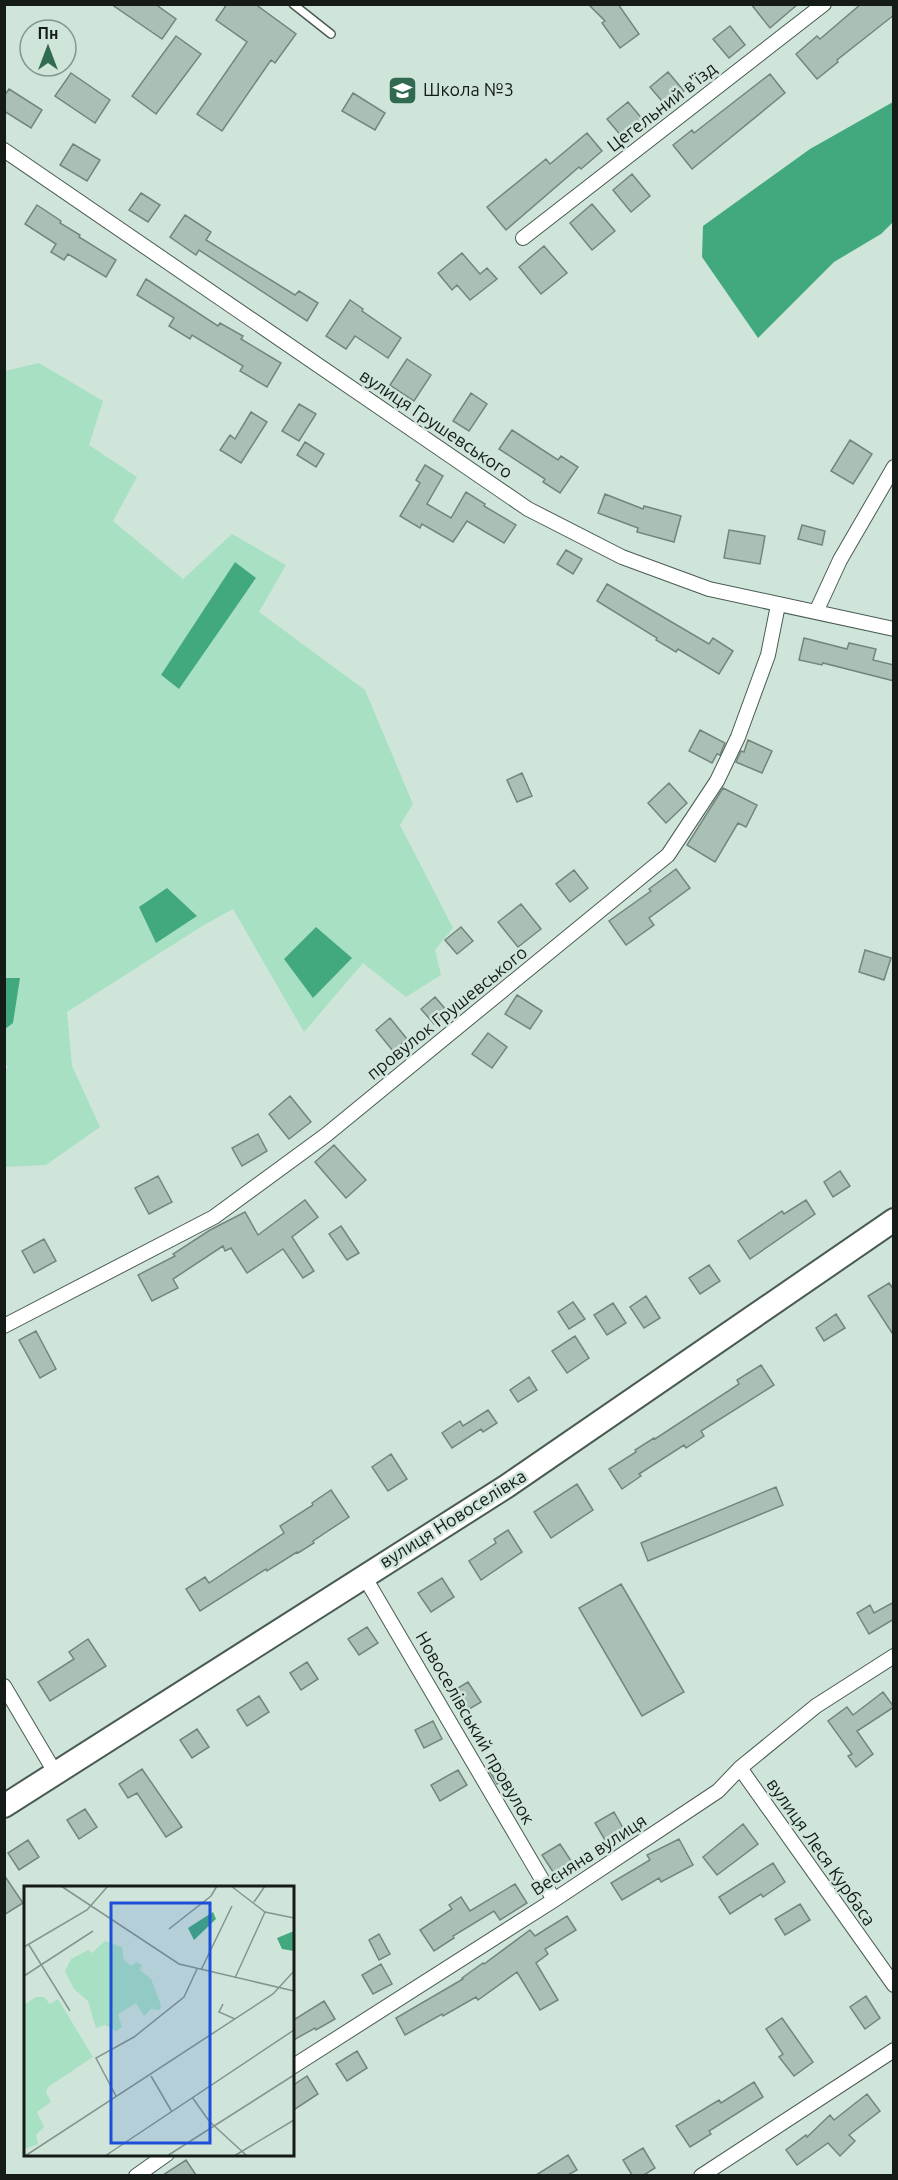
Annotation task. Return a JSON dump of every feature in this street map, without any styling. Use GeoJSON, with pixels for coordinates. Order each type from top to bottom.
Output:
{"type":"FeatureCollection","features":[{"type":"Feature","properties":{"kind":"main road","name":"вулиця Новоселівка"},"geometry":{"type":"LineString","coordinates":[[4,1806],[507,1486],[894,1220]]}},
{"type":"Feature","properties":{"kind":"street","name":"Цегельний в'їзд"},"geometry":{"type":"LineString","coordinates":[[523,238],[824,4]]}},
{"type":"Feature","properties":{"kind":"street","name":"вулиця Грушевського"},"geometry":{"type":"LineString","coordinates":[[4,150],[528,509],[622,557],[709,589],[894,629]]}},
{"type":"Feature","properties":{"kind":"street"},"geometry":{"type":"LineString","coordinates":[[816,612],[840,560],[894,467]]}},
{"type":"Feature","properties":{"kind":"street","name":"провулок Грушевського"},"geometry":{"type":"LineString","coordinates":[[4,1326],[214,1217],[326,1135],[668,855],[717,781],[738,737],[768,654],[778,605]]}},
{"type":"Feature","properties":{"kind":"street","name":"Новоселівський провулок"},"geometry":{"type":"LineString","coordinates":[[364,1576],[554,1900]]}},
{"type":"Feature","properties":{"kind":"street","name":"Весняна вулиця"},"geometry":{"type":"LineString","coordinates":[[294,2066],[554,1900],[718,1791],[740,1768],[816,1706],[894,1656]]}},
{"type":"Feature","properties":{"kind":"street"},"geometry":{"type":"LineString","coordinates":[[4,1686],[56,1774]]}},
{"type":"Feature","properties":{"kind":"street","name":"вулиця Леся Курбаса"},"geometry":{"type":"LineString","coordinates":[[740,1768],[894,1985]]}},
{"type":"Feature","properties":{"kind":"street"},"geometry":{"type":"LineString","coordinates":[[700,2175],[894,2050]]}},
{"type":"Feature","properties":{"kind":"street"},"geometry":{"type":"LineString","coordinates":[[136,2175],[163,2156]]}},
{"type":"Feature","properties":{"kind":"lane"},"geometry":{"type":"LineString","coordinates":[[293,4],[332,34]]}},
{"type":"Feature","properties":{"kind":"shaded area"},"geometry":{"type":"Polygon","coordinates":[[[893,102],[893,222],[881,234],[834,262],[758,338],[702,257],[703,226],[810,149],[893,102]]]}},
{"type":"Feature","properties":{"kind":"shaded area"},"geometry":{"type":"Polygon","coordinates":[[[39,363],[103,401],[89,445],[137,477],[113,521],[183,579],[232,534],[286,565],[259,612],[365,690],[413,804],[400,825],[453,928],[435,950],[441,975],[406,997],[363,963],[304,1032],[233,909],[67,1012],[72,1066],[100,1127],[46,1165],[5,1167],[4,1070],[8,1068],[5,1062],[4,1029],[13,1022],[20,978],[4,978],[5,371],[39,363]],[[235,562],[161,676],[178,688],[256,579],[235,562]]]}},
{"type":"Feature","properties":{"kind":"shaded area"},"geometry":{"type":"Polygon","coordinates":[[[235,562],[256,578],[179,689],[161,675],[235,562]]]}},
{"type":"Feature","properties":{"kind":"shaded area"},"geometry":{"type":"Polygon","coordinates":[[[167,888],[197,916],[156,943],[139,907],[167,888]]]}},
{"type":"Feature","properties":{"kind":"shaded area"},"geometry":{"type":"Polygon","coordinates":[[[316,927],[352,958],[313,998],[284,959],[316,927]]]}},
{"type":"Feature","properties":{"kind":"shaded area"},"geometry":{"type":"Polygon","coordinates":[[[5,978],[20,978],[13,1023],[5,1029],[5,978]]]}},
{"type":"Feature","properties":{"kind":"building"},"geometry":{"type":"Polygon","coordinates":[[[111,4],[155,4],[176,19],[162,39],[111,4]]]}},
{"type":"Feature","properties":{"kind":"building"},"geometry":{"type":"Polygon","coordinates":[[[227,4],[255,4],[296,34],[275,63],[271,60],[222,131],[197,114],[247,42],[216,20],[227,4]]]}},
{"type":"Feature","properties":{"kind":"building"},"geometry":{"type":"Polygon","coordinates":[[[588,4],[618,4],[639,34],[620,48],[602,23],[605,21],[588,4]]]}},
{"type":"Feature","properties":{"kind":"building"},"geometry":{"type":"Polygon","coordinates":[[[751,4],[798,4],[770,28],[751,4]]]}},
{"type":"Feature","properties":{"kind":"building"},"geometry":{"type":"Polygon","coordinates":[[[861,4],[894,4],[894,15],[837,60],[838,62],[817,79],[796,54],[817,36],[820,39],[861,4]]]}},
{"type":"Feature","properties":{"kind":"building"},"geometry":{"type":"Polygon","coordinates":[[[730,26],[745,45],[729,58],[713,39],[730,26]]]}},
{"type":"Feature","properties":{"kind":"building"},"geometry":{"type":"Polygon","coordinates":[[[176,36],[201,54],[156,114],[132,96],[176,36]]]}},
{"type":"Feature","properties":{"kind":"building"},"geometry":{"type":"Polygon","coordinates":[[[668,72],[684,91],[666,106],[650,87],[668,72]]]}},
{"type":"Feature","properties":{"kind":"building"},"geometry":{"type":"Polygon","coordinates":[[[770,74],[785,93],[692,169],[673,145],[692,130],[694,133],[770,74]]]}},
{"type":"Feature","properties":{"kind":"building"},"geometry":{"type":"Polygon","coordinates":[[[68,78],[78,78],[110,100],[95,123],[55,96],[68,78]]]}},
{"type":"Feature","properties":{"kind":"building"},"geometry":{"type":"Polygon","coordinates":[[[9,89],[42,110],[31,128],[4,111],[4,96],[9,89]]]}},
{"type":"Feature","properties":{"kind":"building"},"geometry":{"type":"Polygon","coordinates":[[[353,93],[385,113],[375,130],[342,111],[353,93]]]}},
{"type":"Feature","properties":{"kind":"building"},"geometry":{"type":"Polygon","coordinates":[[[628,102],[644,121],[623,138],[607,119],[628,102]]]}},
{"type":"Feature","properties":{"kind":"building"},"geometry":{"type":"Polygon","coordinates":[[[587,133],[602,151],[581,169],[579,167],[506,230],[487,207],[546,159],[550,164],[587,133]]]}},
{"type":"Feature","properties":{"kind":"building"},"geometry":{"type":"Polygon","coordinates":[[[73,144],[100,160],[87,181],[60,165],[73,144]]]}},
{"type":"Feature","properties":{"kind":"building"},"geometry":{"type":"Polygon","coordinates":[[[632,174],[650,196],[631,212],[613,190],[632,174]]]}},
{"type":"Feature","properties":{"kind":"building"},"geometry":{"type":"Polygon","coordinates":[[[141,193],[160,205],[148,222],[129,210],[141,193]]]}},
{"type":"Feature","properties":{"kind":"building"},"geometry":{"type":"Polygon","coordinates":[[[592,204],[615,231],[592,250],[570,223],[592,204]]]}},
{"type":"Feature","properties":{"kind":"building"},"geometry":{"type":"Polygon","coordinates":[[[37,205],[80,235],[79,237],[116,260],[106,277],[68,254],[64,260],[51,252],[56,244],[25,224],[37,205]]]}},
{"type":"Feature","properties":{"kind":"building"},"geometry":{"type":"Polygon","coordinates":[[[185,215],[211,232],[206,240],[295,295],[299,291],[318,303],[307,321],[199,250],[196,255],[170,237],[185,215]]]}},
{"type":"Feature","properties":{"kind":"building"},"geometry":{"type":"Polygon","coordinates":[[[544,246],[567,273],[541,294],[519,267],[544,246]]]}},
{"type":"Feature","properties":{"kind":"building"},"geometry":{"type":"Polygon","coordinates":[[[462,253],[480,274],[487,268],[497,279],[470,300],[457,285],[452,290],[438,273],[462,253]]]}},
{"type":"Feature","properties":{"kind":"building"},"geometry":{"type":"Polygon","coordinates":[[[146,279],[218,326],[220,323],[243,336],[241,339],[281,363],[267,387],[240,371],[243,366],[192,335],[190,339],[169,326],[174,318],[137,295],[146,279]]]}},
{"type":"Feature","properties":{"kind":"building"},"geometry":{"type":"Polygon","coordinates":[[[350,300],[401,338],[388,358],[355,336],[346,349],[326,336],[350,300]]]}},
{"type":"Feature","properties":{"kind":"building"},"geometry":{"type":"Polygon","coordinates":[[[407,359],[431,375],[414,401],[390,385],[407,359]]]}},
{"type":"Feature","properties":{"kind":"building"},"geometry":{"type":"Polygon","coordinates":[[[471,393],[487,404],[469,431],[453,421],[471,393]]]}},
{"type":"Feature","properties":{"kind":"building"},"geometry":{"type":"Polygon","coordinates":[[[299,404],[316,414],[299,441],[282,431],[299,404]]]}},
{"type":"Feature","properties":{"kind":"building"},"geometry":{"type":"Polygon","coordinates":[[[251,412],[267,422],[241,463],[220,450],[230,435],[235,439],[251,412]]]}},
{"type":"Feature","properties":{"kind":"building"},"geometry":{"type":"Polygon","coordinates":[[[512,430],[558,460],[561,456],[578,467],[560,493],[543,482],[545,479],[499,449],[512,430]]]}},
{"type":"Feature","properties":{"kind":"building"},"geometry":{"type":"Polygon","coordinates":[[[850,440],[872,454],[853,484],[831,471],[850,440]]]}},
{"type":"Feature","properties":{"kind":"building"},"geometry":{"type":"Polygon","coordinates":[[[305,442],[324,454],[316,467],[297,455],[305,442]]]}},
{"type":"Feature","properties":{"kind":"building"},"geometry":{"type":"Polygon","coordinates":[[[425,465],[443,476],[427,504],[451,518],[466,492],[516,525],[504,543],[467,521],[453,542],[422,524],[420,528],[400,516],[420,483],[416,480],[425,465]]]}},
{"type":"Feature","properties":{"kind":"building"},"geometry":{"type":"Polygon","coordinates":[[[605,494],[643,509],[644,506],[681,516],[674,542],[637,532],[638,528],[598,513],[605,494]]]}},
{"type":"Feature","properties":{"kind":"building"},"geometry":{"type":"Polygon","coordinates":[[[802,525],[825,531],[822,545],[798,539],[802,525]]]}},
{"type":"Feature","properties":{"kind":"building"},"geometry":{"type":"Polygon","coordinates":[[[729,530],[765,536],[760,564],[724,558],[729,530]]]}},
{"type":"Feature","properties":{"kind":"building"},"geometry":{"type":"Polygon","coordinates":[[[566,550],[582,559],[573,574],[557,564],[566,550]]]}},
{"type":"Feature","properties":{"kind":"building"},"geometry":{"type":"Polygon","coordinates":[[[607,584],[709,644],[713,638],[733,651],[719,674],[678,649],[676,652],[597,601],[607,584]]]}},
{"type":"Feature","properties":{"kind":"building"},"geometry":{"type":"Polygon","coordinates":[[[804,638],[847,649],[849,643],[876,649],[873,660],[894,665],[894,681],[823,663],[822,665],[799,660],[804,638]]]}},
{"type":"Feature","properties":{"kind":"building"},"geometry":{"type":"Polygon","coordinates":[[[700,730],[725,743],[720,755],[717,754],[712,763],[689,751],[700,730]]]}},
{"type":"Feature","properties":{"kind":"building"},"geometry":{"type":"Polygon","coordinates":[[[748,740],[772,751],[762,773],[736,762],[741,751],[744,752],[748,740]]]}},
{"type":"Feature","properties":{"kind":"building"},"geometry":{"type":"Polygon","coordinates":[[[522,773],[532,796],[517,802],[507,780],[522,773]]]}},
{"type":"Feature","properties":{"kind":"building"},"geometry":{"type":"Polygon","coordinates":[[[669,783],[687,803],[666,823],[648,803],[669,783]]]}},
{"type":"Feature","properties":{"kind":"building"},"geometry":{"type":"Polygon","coordinates":[[[723,788],[757,805],[746,827],[738,823],[715,862],[687,845],[723,788]]]}},
{"type":"Feature","properties":{"kind":"building"},"geometry":{"type":"Polygon","coordinates":[[[676,869],[690,888],[649,918],[654,925],[626,945],[609,921],[651,891],[649,889],[676,869]]]}},
{"type":"Feature","properties":{"kind":"building"},"geometry":{"type":"Polygon","coordinates":[[[574,870],[588,888],[570,902],[556,884],[574,870]]]}},
{"type":"Feature","properties":{"kind":"building"},"geometry":{"type":"Polygon","coordinates":[[[521,904],[541,929],[518,947],[498,922],[521,904]]]}},
{"type":"Feature","properties":{"kind":"building"},"geometry":{"type":"Polygon","coordinates":[[[461,927],[473,941],[457,954],[445,940],[461,927]]]}},
{"type":"Feature","properties":{"kind":"building"},"geometry":{"type":"Polygon","coordinates":[[[865,950],[891,958],[884,980],[859,972],[865,950]]]}},
{"type":"Feature","properties":{"kind":"building"},"geometry":{"type":"Polygon","coordinates":[[[517,995],[542,1011],[530,1029],[505,1014],[517,995]]]}},
{"type":"Feature","properties":{"kind":"building"},"geometry":{"type":"Polygon","coordinates":[[[435,997],[448,1012],[434,1024],[421,1009],[435,997]]]}},
{"type":"Feature","properties":{"kind":"building"},"geometry":{"type":"Polygon","coordinates":[[[390,1018],[407,1039],[393,1051],[376,1030],[390,1018]]]}},
{"type":"Feature","properties":{"kind":"building"},"geometry":{"type":"Polygon","coordinates":[[[488,1033],[507,1047],[492,1068],[472,1054],[488,1033]]]}},
{"type":"Feature","properties":{"kind":"building"},"geometry":{"type":"Polygon","coordinates":[[[290,1096],[311,1122],[289,1139],[269,1114],[290,1096]]]}},
{"type":"Feature","properties":{"kind":"building"},"geometry":{"type":"Polygon","coordinates":[[[258,1134],[267,1151],[242,1166],[232,1148],[258,1134]]]}},
{"type":"Feature","properties":{"kind":"building"},"geometry":{"type":"Polygon","coordinates":[[[334,1145],[366,1180],[346,1198],[315,1162],[334,1145]]]}},
{"type":"Feature","properties":{"kind":"building"},"geometry":{"type":"Polygon","coordinates":[[[840,1171],[850,1186],[833,1197],[824,1182],[840,1171]]]}},
{"type":"Feature","properties":{"kind":"building"},"geometry":{"type":"Polygon","coordinates":[[[158,1176],[172,1202],[149,1214],[135,1188],[158,1176]]]}},
{"type":"Feature","properties":{"kind":"building"},"geometry":{"type":"Polygon","coordinates":[[[305,1200],[318,1217],[292,1237],[314,1271],[303,1278],[283,1249],[247,1273],[231,1248],[225,1251],[223,1246],[173,1279],[178,1288],[152,1301],[138,1275],[175,1256],[173,1254],[210,1230],[245,1212],[258,1235],[305,1200]]]}},
{"type":"Feature","properties":{"kind":"building"},"geometry":{"type":"Polygon","coordinates":[[[806,1200],[815,1214],[750,1259],[738,1241],[782,1211],[784,1214],[806,1200]]]}},
{"type":"Feature","properties":{"kind":"building"},"geometry":{"type":"Polygon","coordinates":[[[341,1226],[359,1253],[347,1260],[329,1234],[341,1226]]]}},
{"type":"Feature","properties":{"kind":"building"},"geometry":{"type":"Polygon","coordinates":[[[44,1239],[56,1261],[34,1273],[22,1251],[44,1239]]]}},
{"type":"Feature","properties":{"kind":"building"},"geometry":{"type":"Polygon","coordinates":[[[709,1265],[720,1281],[700,1294],[689,1278],[709,1265]]]}},
{"type":"Feature","properties":{"kind":"building"},"geometry":{"type":"Polygon","coordinates":[[[889,1283],[894,1290],[894,1336],[868,1296],[889,1283]]]}},
{"type":"Feature","properties":{"kind":"building"},"geometry":{"type":"Polygon","coordinates":[[[646,1296],[660,1318],[644,1328],[630,1307],[646,1296]]]}},
{"type":"Feature","properties":{"kind":"building"},"geometry":{"type":"Polygon","coordinates":[[[573,1302],[585,1319],[569,1329],[558,1312],[573,1302]]]}},
{"type":"Feature","properties":{"kind":"building"},"geometry":{"type":"Polygon","coordinates":[[[613,1303],[626,1323],[607,1335],[594,1315],[613,1303]]]}},
{"type":"Feature","properties":{"kind":"building"},"geometry":{"type":"Polygon","coordinates":[[[836,1314],[845,1328],[824,1341],[816,1328],[836,1314]]]}},
{"type":"Feature","properties":{"kind":"building"},"geometry":{"type":"Polygon","coordinates":[[[36,1331],[56,1369],[40,1378],[19,1340],[36,1331]]]}},
{"type":"Feature","properties":{"kind":"building"},"geometry":{"type":"Polygon","coordinates":[[[575,1336],[589,1358],[567,1373],[552,1351],[575,1336]]]}},
{"type":"Feature","properties":{"kind":"building"},"geometry":{"type":"Polygon","coordinates":[[[761,1365],[774,1385],[701,1431],[704,1436],[686,1448],[684,1445],[639,1474],[641,1476],[622,1489],[609,1469],[739,1384],[737,1380],[761,1365]]]}},
{"type":"Feature","properties":{"kind":"building"},"geometry":{"type":"Polygon","coordinates":[[[529,1377],[537,1390],[518,1402],[510,1390],[529,1377]]]}},
{"type":"Feature","properties":{"kind":"building"},"geometry":{"type":"Polygon","coordinates":[[[488,1410],[497,1423],[483,1432],[481,1429],[452,1448],[442,1433],[460,1421],[463,1426],[488,1410]]]}},
{"type":"Feature","properties":{"kind":"building"},"geometry":{"type":"Polygon","coordinates":[[[391,1454],[407,1479],[388,1491],[372,1467],[391,1454]]]}},
{"type":"Feature","properties":{"kind":"building"},"geometry":{"type":"Polygon","coordinates":[[[577,1484],[593,1510],[551,1538],[534,1512],[577,1484]]]}},
{"type":"Feature","properties":{"kind":"building"},"geometry":{"type":"Polygon","coordinates":[[[776,1487],[783,1505],[648,1561],[641,1543],[776,1487]]]}},
{"type":"Feature","properties":{"kind":"building"},"geometry":{"type":"Polygon","coordinates":[[[331,1490],[349,1517],[313,1541],[314,1543],[267,1571],[266,1569],[200,1611],[186,1589],[205,1577],[209,1583],[284,1533],[280,1526],[313,1505],[312,1503],[331,1490]]]}},
{"type":"Feature","properties":{"kind":"building"},"geometry":{"type":"Polygon","coordinates":[[[508,1530],[522,1552],[481,1580],[469,1561],[496,1543],[494,1539],[508,1530]]]}},
{"type":"Feature","properties":{"kind":"building"},"geometry":{"type":"Polygon","coordinates":[[[442,1578],[454,1597],[431,1612],[418,1593],[442,1578]]]}},
{"type":"Feature","properties":{"kind":"building"},"geometry":{"type":"Polygon","coordinates":[[[621,1584],[684,1692],[642,1716],[579,1608],[621,1584]]]}},
{"type":"Feature","properties":{"kind":"building"},"geometry":{"type":"Polygon","coordinates":[[[894,1602],[894,1619],[869,1634],[857,1613],[870,1605],[874,1613],[894,1602]]]}},
{"type":"Feature","properties":{"kind":"building"},"geometry":{"type":"Polygon","coordinates":[[[367,1627],[378,1643],[359,1655],[348,1639],[367,1627]]]}},
{"type":"Feature","properties":{"kind":"building"},"geometry":{"type":"Polygon","coordinates":[[[88,1639],[106,1666],[50,1701],[38,1682],[74,1659],[69,1652],[88,1639]]]}},
{"type":"Feature","properties":{"kind":"building"},"geometry":{"type":"Polygon","coordinates":[[[307,1662],[318,1679],[301,1690],[290,1673],[307,1662]]]}},
{"type":"Feature","properties":{"kind":"building"},"geometry":{"type":"Polygon","coordinates":[[[468,1682],[481,1702],[466,1711],[453,1691],[468,1682]]]}},
{"type":"Feature","properties":{"kind":"building"},"geometry":{"type":"Polygon","coordinates":[[[883,1692],[894,1707],[857,1731],[873,1754],[856,1767],[848,1756],[852,1754],[828,1721],[847,1707],[853,1715],[883,1692]]]}},
{"type":"Feature","properties":{"kind":"building"},"geometry":{"type":"Polygon","coordinates":[[[259,1696],[269,1712],[247,1726],[237,1710],[259,1696]]]}},
{"type":"Feature","properties":{"kind":"building"},"geometry":{"type":"Polygon","coordinates":[[[433,1721],[442,1739],[424,1748],[415,1730],[433,1721]]]}},
{"type":"Feature","properties":{"kind":"building"},"geometry":{"type":"Polygon","coordinates":[[[197,1729],[209,1747],[192,1758],[180,1740],[197,1729]]]}},
{"type":"Feature","properties":{"kind":"building"},"geometry":{"type":"Polygon","coordinates":[[[500,1763],[508,1779],[497,1784],[488,1769],[500,1763]]]}},
{"type":"Feature","properties":{"kind":"building"},"geometry":{"type":"Polygon","coordinates":[[[142,1769],[182,1827],[166,1837],[137,1793],[128,1798],[119,1784],[142,1769]]]}},
{"type":"Feature","properties":{"kind":"building"},"geometry":{"type":"Polygon","coordinates":[[[458,1770],[467,1785],[440,1801],[431,1785],[458,1770]]]}},
{"type":"Feature","properties":{"kind":"building"},"geometry":{"type":"Polygon","coordinates":[[[85,1809],[97,1827],[79,1839],[67,1820],[85,1809]]]}},
{"type":"Feature","properties":{"kind":"building"},"geometry":{"type":"Polygon","coordinates":[[[614,1812],[627,1835],[608,1845],[595,1823],[614,1812]]]}},
{"type":"Feature","properties":{"kind":"building"},"geometry":{"type":"Polygon","coordinates":[[[743,1824],[758,1844],[717,1875],[703,1857],[743,1824]]]}},
{"type":"Feature","properties":{"kind":"building"},"geometry":{"type":"Polygon","coordinates":[[[679,1839],[693,1865],[661,1882],[659,1878],[622,1900],[611,1883],[650,1860],[647,1855],[679,1839]]]}},
{"type":"Feature","properties":{"kind":"building"},"geometry":{"type":"Polygon","coordinates":[[[28,1840],[39,1857],[19,1870],[8,1853],[28,1840]]]}},
{"type":"Feature","properties":{"kind":"building"},"geometry":{"type":"Polygon","coordinates":[[[560,1844],[575,1867],[557,1878],[542,1855],[560,1844]]]}},
{"type":"Feature","properties":{"kind":"building"},"geometry":{"type":"Polygon","coordinates":[[[773,1863],[785,1882],[763,1897],[761,1894],[730,1914],[719,1897],[773,1863]]]}},
{"type":"Feature","properties":{"kind":"building"},"geometry":{"type":"Polygon","coordinates":[[[4,1875],[23,1903],[4,1915],[4,1875]]]}},
{"type":"Feature","properties":{"kind":"building"},"geometry":{"type":"Polygon","coordinates":[[[515,1884],[527,1903],[500,1920],[494,1911],[453,1936],[454,1938],[434,1951],[420,1930],[452,1909],[449,1905],[461,1897],[470,1911],[515,1884]]]}},
{"type":"Feature","properties":{"kind":"building"},"geometry":{"type":"Polygon","coordinates":[[[800,1904],[810,1920],[785,1935],[775,1919],[800,1904]]]}},
{"type":"Feature","properties":{"kind":"building"},"geometry":{"type":"Polygon","coordinates":[[[567,1916],[576,1930],[545,1949],[548,1954],[536,1963],[558,2000],[540,2010],[517,1972],[478,2000],[476,1997],[405,2035],[396,2018],[463,1979],[530,1930],[535,1936],[567,1916]]]}},
{"type":"Feature","properties":{"kind":"building"},"geometry":{"type":"Polygon","coordinates":[[[379,1934],[390,1954],[379,1960],[369,1940],[379,1934]]]}},
{"type":"Feature","properties":{"kind":"building"},"geometry":{"type":"Polygon","coordinates":[[[381,1964],[392,1984],[373,1994],[362,1975],[381,1964]]]}},
{"type":"Feature","properties":{"kind":"building"},"geometry":{"type":"Polygon","coordinates":[[[866,1996],[880,2018],[865,2029],[850,2007],[866,1996]]]}},
{"type":"Feature","properties":{"kind":"building"},"geometry":{"type":"Polygon","coordinates":[[[324,2001],[335,2019],[294,2040],[294,2020],[324,2001]]]}},
{"type":"Feature","properties":{"kind":"building"},"geometry":{"type":"Polygon","coordinates":[[[782,2018],[813,2062],[794,2076],[779,2057],[783,2054],[766,2029],[782,2018]]]}},
{"type":"Feature","properties":{"kind":"building"},"geometry":{"type":"Polygon","coordinates":[[[357,2051],[367,2068],[347,2081],[336,2064],[357,2051]]]}},
{"type":"Feature","properties":{"kind":"building"},"geometry":{"type":"Polygon","coordinates":[[[307,2076],[318,2094],[294,2110],[294,2085],[307,2076]]]}},
{"type":"Feature","properties":{"kind":"building"},"geometry":{"type":"Polygon","coordinates":[[[754,2082],[763,2097],[709,2131],[711,2134],[690,2147],[676,2126],[719,2100],[721,2103],[754,2082]]]}},
{"type":"Feature","properties":{"kind":"building"},"geometry":{"type":"Polygon","coordinates":[[[867,2094],[880,2111],[849,2135],[855,2141],[840,2156],[828,2143],[797,2165],[786,2150],[806,2135],[807,2137],[830,2115],[834,2120],[867,2094]]]}},
{"type":"Feature","properties":{"kind":"building"},"geometry":{"type":"Polygon","coordinates":[[[643,2148],[655,2168],[644,2175],[632,2175],[623,2160],[643,2148]]]}},
{"type":"Feature","properties":{"kind":"building"},"geometry":{"type":"Polygon","coordinates":[[[568,2155],[577,2170],[568,2175],[536,2175],[568,2155]]]}},
{"type":"Feature","properties":{"kind":"building"},"geometry":{"type":"Polygon","coordinates":[[[186,2160],[196,2175],[163,2175],[186,2160]]]}},
{"type":"Feature","properties":{"kind":"place","name":"Школа №3"},"geometry":{"type":"Point","coordinates":[402,90]}}]}
